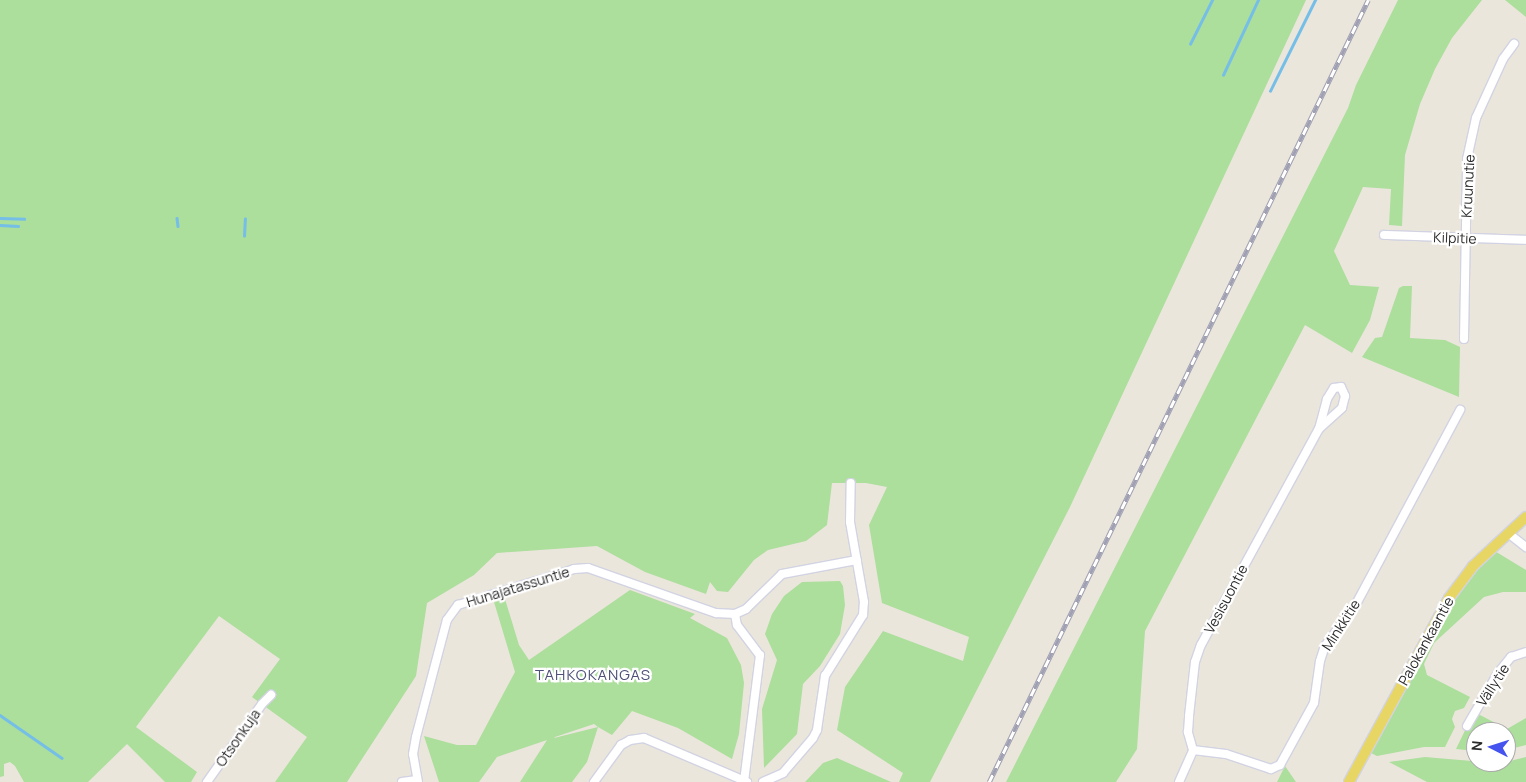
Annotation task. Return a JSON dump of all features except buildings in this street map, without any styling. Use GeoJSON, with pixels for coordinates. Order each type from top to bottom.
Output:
{"type":"FeatureCollection","features":[{"type":"Feature","properties":{"kind":"main road","name":"Palokankaantie"},"geometry":{"type":"LineString","coordinates":[[1349,782],[1449,598],[1473,566],[1526,517]]}},
{"type":"Feature","properties":{"kind":"street","name":"Kruunutie"},"geometry":{"type":"LineString","coordinates":[[1464,339],[1467,159],[1476,118],[1503,58],[1514,44]]}},
{"type":"Feature","properties":{"kind":"street","name":"Kilpitie"},"geometry":{"type":"LineString","coordinates":[[1384,235],[1526,240]]}},
{"type":"Feature","properties":{"kind":"street","name":"Vesisuontie"},"geometry":{"type":"LineString","coordinates":[[1193,750],[1188,732],[1189,716],[1195,662],[1201,645],[1319,428],[1327,399],[1334,388],[1341,387],[1345,396],[1342,408],[1330,421],[1319,428]]}},
{"type":"Feature","properties":{"kind":"street","name":"Minkkitie"},"geometry":{"type":"LineString","coordinates":[[1193,750],[1226,754],[1271,769],[1280,765],[1314,703],[1320,661],[1325,646],[1354,608],[1460,410]]}},
{"type":"Feature","properties":{"kind":"street"},"geometry":{"type":"LineString","coordinates":[[764,782],[782,773],[815,734],[825,676],[863,615],[864,602],[850,522],[851,483]]}},
{"type":"Feature","properties":{"kind":"street"},"geometry":{"type":"LineString","coordinates":[[1508,533],[1526,547]]}},
{"type":"Feature","properties":{"kind":"street"},"geometry":{"type":"LineString","coordinates":[[594,782],[621,746],[630,740],[644,738],[745,782],[760,655],[737,625],[734,614],[746,609],[782,574],[857,560]]}},
{"type":"Feature","properties":{"kind":"street","name":"Hunajatassuntie"},"geometry":{"type":"LineString","coordinates":[[418,781],[413,754],[416,737],[448,620],[458,605],[574,569],[588,568],[716,613],[734,614]]}},
{"type":"Feature","properties":{"kind":"street","name":"Vällytie"},"geometry":{"type":"LineString","coordinates":[[1470,722],[1498,673],[1511,657],[1526,652]]}},
{"type":"Feature","properties":{"kind":"street","name":"Otsonkuja"},"geometry":{"type":"LineString","coordinates":[[207,782],[262,704],[271,695]]}},
{"type":"Feature","properties":{"kind":"street"},"geometry":{"type":"LineString","coordinates":[[1179,782],[1193,750]]}},
{"type":"Feature","properties":{"kind":"street"},"geometry":{"type":"LineString","coordinates":[[402,782],[418,781]]}},
{"type":"Feature","properties":{"kind":"green space"},"geometry":{"type":"Polygon","coordinates":[[[0,0],[1306,0],[1070,507],[930,782],[899,782],[903,773],[837,730],[845,687],[883,631],[963,661],[969,637],[882,603],[869,525],[887,487],[866,483],[832,483],[827,525],[806,541],[768,550],[754,560],[728,592],[717,591],[710,582],[706,594],[645,572],[597,546],[497,553],[474,575],[427,603],[416,676],[347,782],[275,782],[307,737],[252,697],[280,659],[219,616],[136,727],[197,772],[191,782],[165,782],[127,744],[88,782],[24,782],[15,766],[10,762],[4,764],[4,776],[0,777],[0,0]]]}},
{"type":"Feature","properties":{"kind":"green space"},"geometry":{"type":"Polygon","coordinates":[[[1398,0],[1482,0],[1452,38],[1435,69],[1420,104],[1405,155],[1402,226],[1389,225],[1391,189],[1363,187],[1334,251],[1350,285],[1379,287],[1370,320],[1352,353],[1305,325],[1145,631],[1137,749],[1116,782],[1006,782],[1348,108],[1356,85],[1398,0]]]}},
{"type":"Feature","properties":{"kind":"green space"},"geometry":{"type":"Polygon","coordinates":[[[1505,0],[1526,0],[1526,17],[1505,0]]]}},
{"type":"Feature","properties":{"kind":"green space"},"geometry":{"type":"Polygon","coordinates":[[[1412,286],[1410,338],[1445,340],[1460,347],[1459,397],[1362,357],[1375,338],[1382,337],[1399,288],[1412,286]]]}},
{"type":"Feature","properties":{"kind":"green space"},"geometry":{"type":"Polygon","coordinates":[[[1493,550],[1526,570],[1526,592],[1503,592],[1484,597],[1434,643],[1424,664],[1427,675],[1470,697],[1464,708],[1455,711],[1452,719],[1455,727],[1445,747],[1424,747],[1377,756],[1369,752],[1451,598],[1493,550]]]}},
{"type":"Feature","properties":{"kind":"green space"},"geometry":{"type":"Polygon","coordinates":[[[840,581],[843,586],[845,605],[840,634],[820,666],[803,684],[797,734],[764,768],[762,709],[777,660],[765,634],[772,614],[784,596],[802,582],[840,581]]]}},
{"type":"Feature","properties":{"kind":"green space"},"geometry":{"type":"Polygon","coordinates":[[[630,590],[695,614],[690,618],[727,638],[741,665],[744,683],[739,734],[732,759],[678,728],[632,711],[612,735],[598,727],[587,762],[572,782],[520,782],[547,740],[497,757],[479,782],[439,782],[424,736],[457,745],[476,745],[515,672],[494,602],[505,599],[519,645],[529,660],[630,590]],[[594,724],[554,738],[598,727],[594,724]]]}},
{"type":"Feature","properties":{"kind":"green space"},"geometry":{"type":"Polygon","coordinates":[[[1480,715],[1494,722],[1469,722],[1472,716],[1480,715]]]}},
{"type":"Feature","properties":{"kind":"green space"},"geometry":{"type":"Polygon","coordinates":[[[1526,718],[1526,745],[1516,748],[1516,724],[1526,718]]]}},
{"type":"Feature","properties":{"kind":"green space"},"geometry":{"type":"Polygon","coordinates":[[[1466,728],[1466,750],[1456,749],[1466,728]]]}},
{"type":"Feature","properties":{"kind":"green space"},"geometry":{"type":"Polygon","coordinates":[[[1425,757],[1466,760],[1466,772],[1516,772],[1516,760],[1526,757],[1526,782],[1427,782],[1389,762],[1425,757]]]}},
{"type":"Feature","properties":{"kind":"green space"},"geometry":{"type":"Polygon","coordinates":[[[837,758],[891,782],[805,782],[823,763],[837,758]]]}},
{"type":"Feature","properties":{"kind":"green space"},"geometry":{"type":"Polygon","coordinates":[[[1285,766],[1296,782],[1277,782],[1285,766]]]}},
{"type":"Feature","properties":{"kind":"waterway"},"geometry":{"type":"LineString","coordinates":[[1190,44],[1212,0]]}},
{"type":"Feature","properties":{"kind":"waterway"},"geometry":{"type":"LineString","coordinates":[[1223,75],[1258,0]]}},
{"type":"Feature","properties":{"kind":"waterway"},"geometry":{"type":"LineString","coordinates":[[1270,91],[1315,0]]}},
{"type":"Feature","properties":{"kind":"waterway"},"geometry":{"type":"LineString","coordinates":[[0,218],[24,219]]}},
{"type":"Feature","properties":{"kind":"waterway"},"geometry":{"type":"LineString","coordinates":[[177,218],[178,226]]}},
{"type":"Feature","properties":{"kind":"waterway"},"geometry":{"type":"LineString","coordinates":[[244,236],[245,219]]}},
{"type":"Feature","properties":{"kind":"waterway"},"geometry":{"type":"LineString","coordinates":[[0,225],[18,226]]}},
{"type":"Feature","properties":{"kind":"waterway"},"geometry":{"type":"LineString","coordinates":[[0,715],[62,758]]}},
{"type":"Feature","properties":{"kind":"railway"},"geometry":{"type":"LineString","coordinates":[[989,782],[1368,0]]}},
{"type":"Feature","properties":{"kind":"district","name":"TAHKOKANGAS"},"geometry":{"type":"Point","coordinates":[593,675]}}]}
